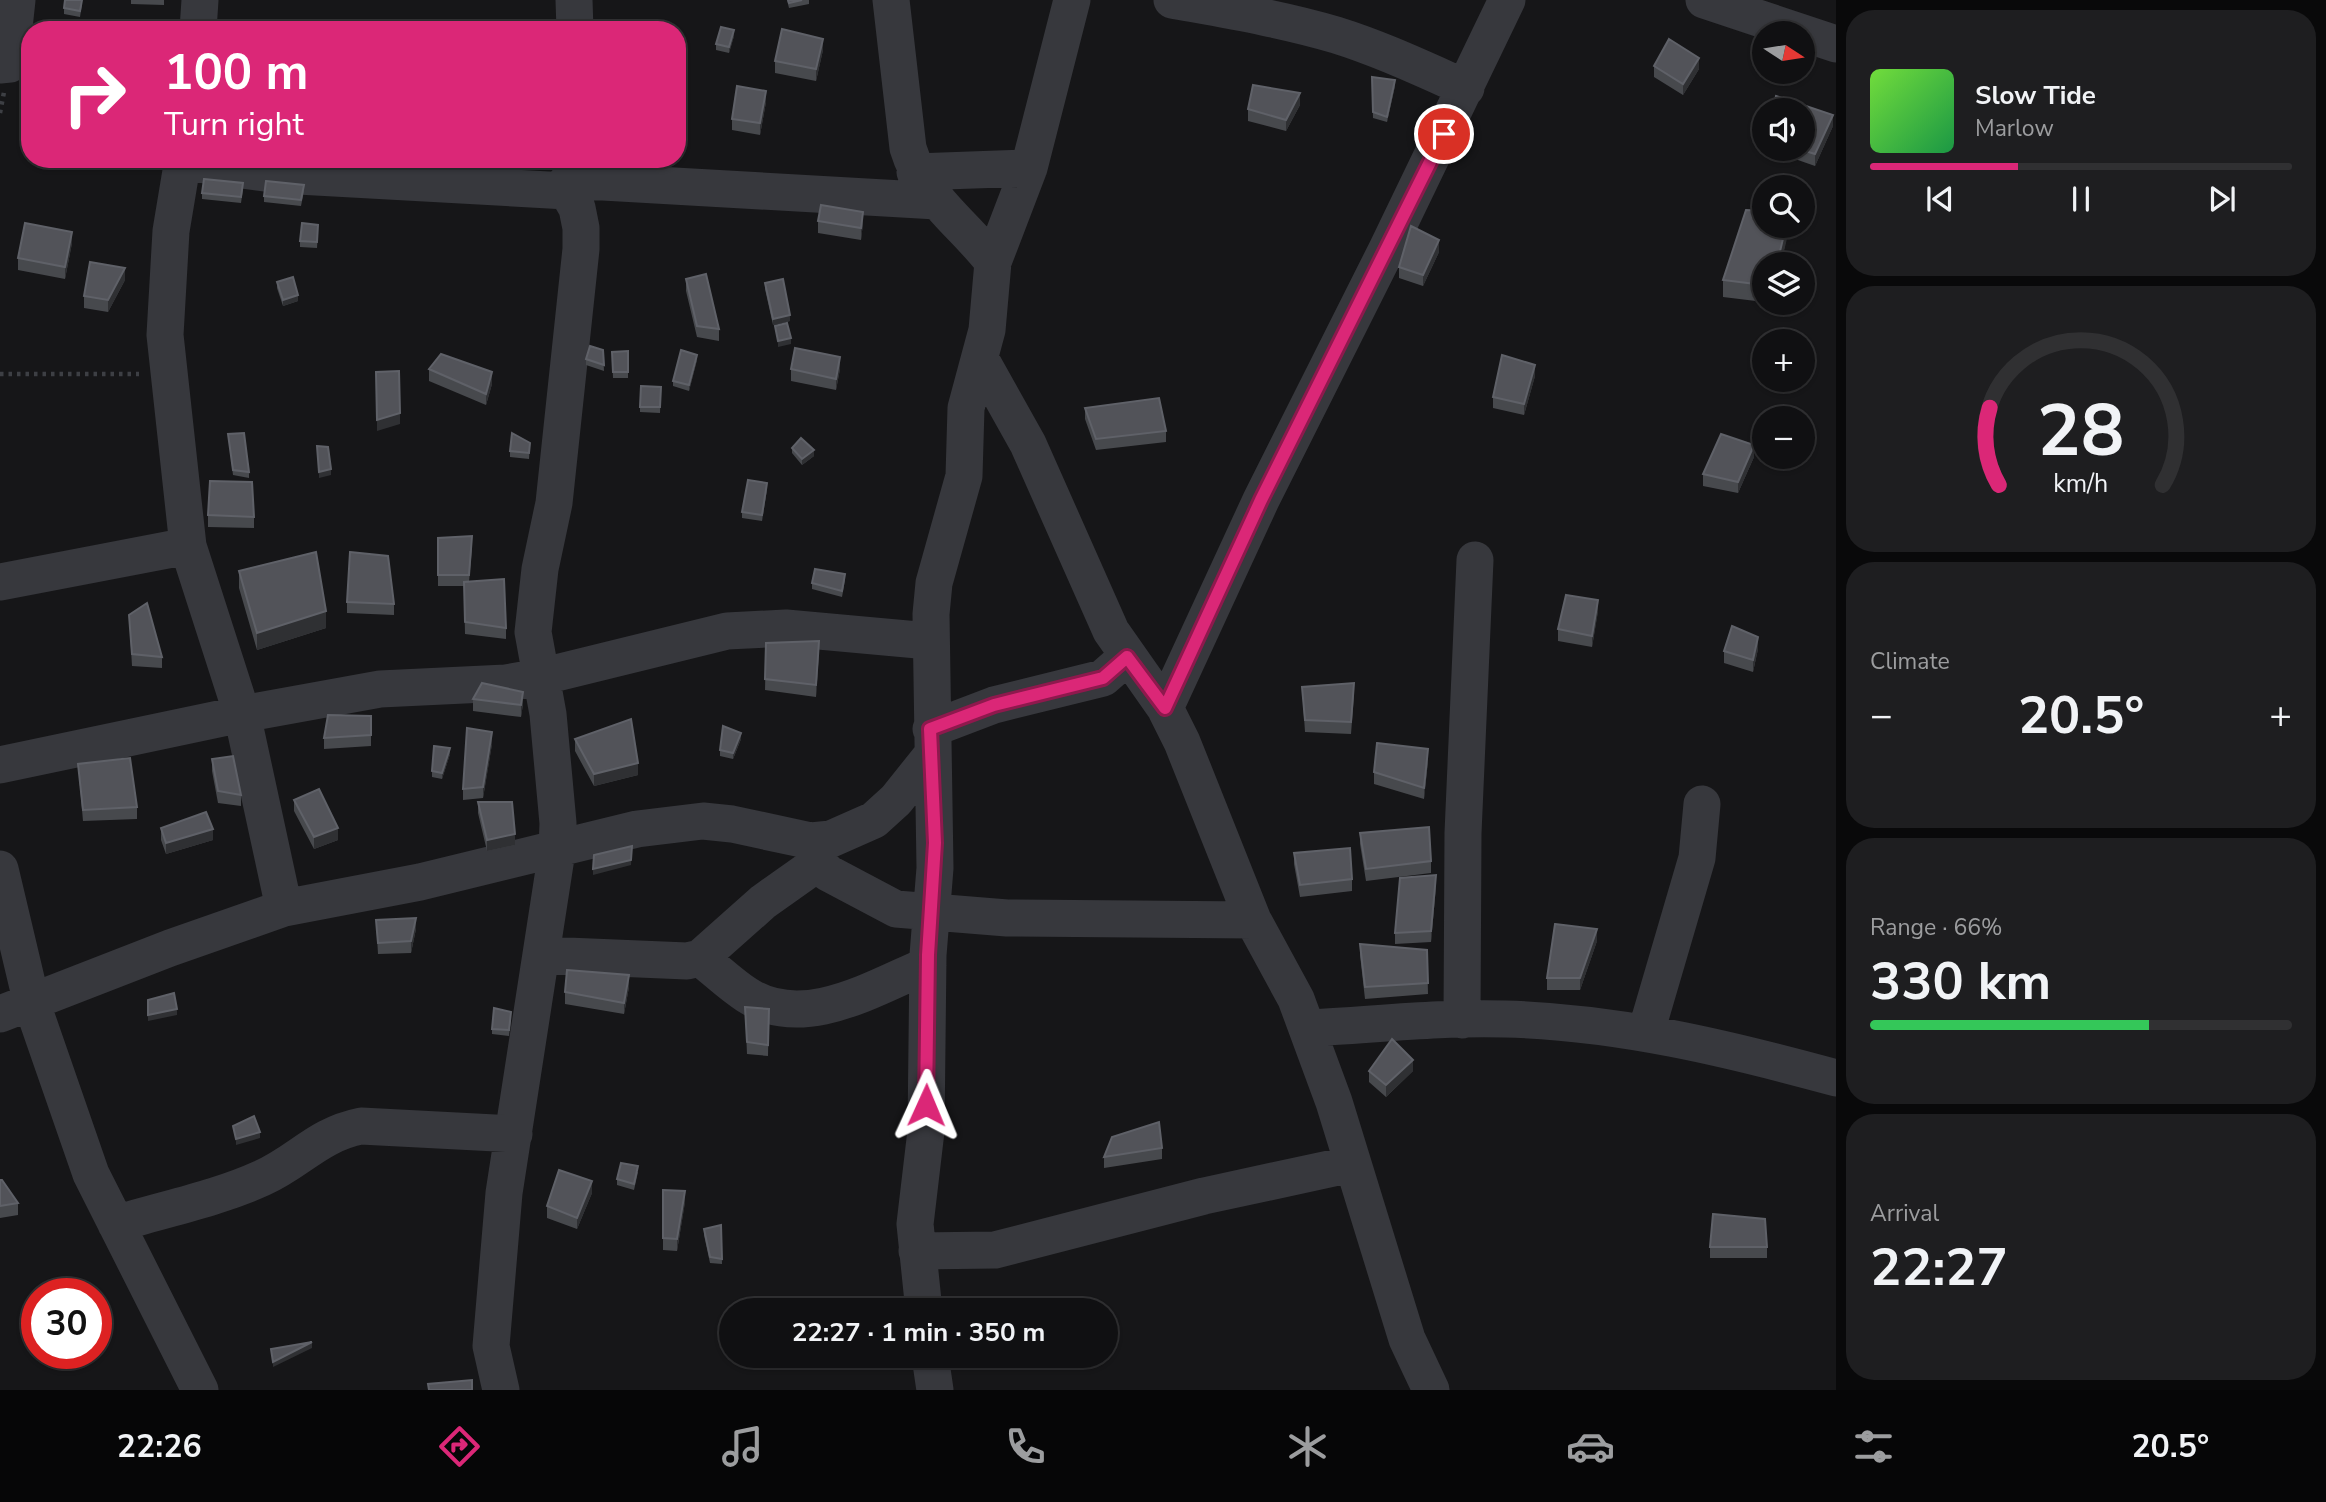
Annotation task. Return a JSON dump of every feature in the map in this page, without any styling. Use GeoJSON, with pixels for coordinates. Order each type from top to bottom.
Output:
{"type":"FeatureCollection","features":[{"type":"Feature","properties":{"kind":"street"},"geometry":{"type":"LineString","coordinates":[[0,65],[10,64],[17,0]]}},
{"type":"Feature","properties":{"kind":"street"},"geometry":{"type":"LineString","coordinates":[[199,21],[200,0]]}},
{"type":"Feature","properties":{"kind":"street"},"geometry":{"type":"LineString","coordinates":[[575,0],[575,21]]}},
{"type":"Feature","properties":{"kind":"street"},"geometry":{"type":"LineString","coordinates":[[891,0],[908,148],[915,172],[937,201],[993,262]]}},
{"type":"Feature","properties":{"kind":"street"},"geometry":{"type":"LineString","coordinates":[[921,1298],[916,1251],[916,1200],[926,1131],[928,965],[935,843],[929,640],[934,583],[964,476],[966,408],[981,360],[993,262],[1029,168],[1072,0]]}},
{"type":"Feature","properties":{"kind":"street"},"geometry":{"type":"LineString","coordinates":[[1172,0],[1278,20],[1335,35],[1380,50],[1466,88]]}},
{"type":"Feature","properties":{"kind":"street"},"geometry":{"type":"LineString","coordinates":[[1165,708],[1261,500],[1507,0]]}},
{"type":"Feature","properties":{"kind":"street"},"geometry":{"type":"LineString","coordinates":[[1704,0],[1836,44]]}},
{"type":"Feature","properties":{"kind":"street"},"geometry":{"type":"LineString","coordinates":[[182,168],[171,231],[165,295],[168,374],[188,546],[242,713],[284,908]]}},
{"type":"Feature","properties":{"kind":"street"},"geometry":{"type":"LineString","coordinates":[[232,168],[280,175],[568,177],[937,201]]}},
{"type":"Feature","properties":{"kind":"street"},"geometry":{"type":"LineString","coordinates":[[915,172],[1029,168]]}},
{"type":"Feature","properties":{"kind":"street"},"geometry":{"type":"LineString","coordinates":[[500,1390],[491,1346],[504,1193],[543,955],[557,850],[558,824],[548,714],[533,632],[537,592],[554,503],[581,250],[582,228],[568,177]]}},
{"type":"Feature","properties":{"kind":"street"},"geometry":{"type":"LineString","coordinates":[[981,360],[1028,444],[1111,631],[1165,708],[1182,742],[1253,920],[1296,999],[1353,1164],[1407,1339],[1431,1390]]}},
{"type":"Feature","properties":{"kind":"street"},"geometry":{"type":"LineString","coordinates":[[0,582],[188,546]]}},
{"type":"Feature","properties":{"kind":"street"},"geometry":{"type":"LineString","coordinates":[[1462,1020],[1463,833],[1475,560]]}},
{"type":"Feature","properties":{"kind":"street"},"geometry":{"type":"LineString","coordinates":[[0,765],[242,713],[380,690],[506,683],[540,677],[727,631],[763,627],[929,640]]}},
{"type":"Feature","properties":{"kind":"street"},"geometry":{"type":"LineString","coordinates":[[543,955],[687,961],[700,958],[831,839],[874,820],[895,800],[931,742],[994,705],[1103,678],[1127,657]]}},
{"type":"Feature","properties":{"kind":"street"},"geometry":{"type":"LineString","coordinates":[[1646,1031],[1696,858],[1702,804]]}},
{"type":"Feature","properties":{"kind":"street"},"geometry":{"type":"LineString","coordinates":[[16,1009],[170,948],[284,908],[421,882],[637,829],[703,821],[815,852],[828,873],[887,906],[931,912],[1090,920],[1253,920]]}},
{"type":"Feature","properties":{"kind":"street"},"geometry":{"type":"LineString","coordinates":[[0,869],[16,1009],[91,1174],[200,1390]]}},
{"type":"Feature","properties":{"kind":"street"},"geometry":{"type":"LineString","coordinates":[[700,958],[749,997],[792,1008],[835,1004],[928,965]]}},
{"type":"Feature","properties":{"kind":"street"},"geometry":{"type":"LineString","coordinates":[[1307,1028],[1504,1019],[1646,1031],[1836,1078]]}},
{"type":"Feature","properties":{"kind":"street"},"geometry":{"type":"LineString","coordinates":[[116,1224],[260,1179],[328,1135],[345,1129],[362,1126],[514,1134]]}},
{"type":"Feature","properties":{"kind":"street"},"geometry":{"type":"LineString","coordinates":[[916,1251],[995,1250],[1204,1196],[1353,1164]]}},
{"type":"Feature","properties":{"kind":"street"},"geometry":{"type":"LineString","coordinates":[[932,1368],[935,1390]]}},
{"type":"Feature","properties":{"kind":"path"},"geometry":{"type":"LineString","coordinates":[[0,374],[168,374]]}},
{"type":"Feature","properties":{"kind":"building"},"geometry":{"type":"Polygon","coordinates":[[[65,0],[82,0],[80,11],[64,8],[65,0]]]}},
{"type":"Feature","properties":{"kind":"building"},"geometry":{"type":"Polygon","coordinates":[[[721,27],[734,30],[729,47],[716,44],[721,27]]]}},
{"type":"Feature","properties":{"kind":"building"},"geometry":{"type":"Polygon","coordinates":[[[782,29],[823,39],[816,69],[775,61],[782,29]]]}},
{"type":"Feature","properties":{"kind":"building"},"geometry":{"type":"Polygon","coordinates":[[[1669,39],[1699,58],[1683,84],[1654,66],[1669,39]]]}},
{"type":"Feature","properties":{"kind":"building"},"geometry":{"type":"Polygon","coordinates":[[[1372,77],[1395,80],[1387,117],[1373,112],[1372,77]]]}},
{"type":"Feature","properties":{"kind":"building"},"geometry":{"type":"Polygon","coordinates":[[[1253,85],[1300,93],[1286,120],[1248,109],[1253,85]]]}},
{"type":"Feature","properties":{"kind":"building"},"geometry":{"type":"Polygon","coordinates":[[[737,86],[766,91],[760,123],[732,119],[737,86]]]}},
{"type":"Feature","properties":{"kind":"building"},"geometry":{"type":"Polygon","coordinates":[[[1815,109],[1833,115],[1815,154],[1815,109]]]}},
{"type":"Feature","properties":{"kind":"building"},"geometry":{"type":"Polygon","coordinates":[[[204,179],[243,183],[241,197],[202,193],[204,179]]]}},
{"type":"Feature","properties":{"kind":"building"},"geometry":{"type":"Polygon","coordinates":[[[266,181],[304,185],[301,200],[264,196],[266,181]]]}},
{"type":"Feature","properties":{"kind":"building"},"geometry":{"type":"Polygon","coordinates":[[[821,205],[863,212],[861,228],[818,221],[821,205]]]}},
{"type":"Feature","properties":{"kind":"building"},"geometry":{"type":"Polygon","coordinates":[[[1746,210],[1752,210],[1752,238],[1783,238],[1780,252],[1752,252],[1752,284],[1723,280],[1746,210]]]}},
{"type":"Feature","properties":{"kind":"building"},"geometry":{"type":"Polygon","coordinates":[[[25,223],[72,232],[65,267],[18,258],[25,223]]]}},
{"type":"Feature","properties":{"kind":"building"},"geometry":{"type":"Polygon","coordinates":[[[302,223],[318,225],[317,242],[300,241],[302,223]]]}},
{"type":"Feature","properties":{"kind":"building"},"geometry":{"type":"Polygon","coordinates":[[[1411,226],[1439,240],[1423,275],[1399,267],[1411,226]]]}},
{"type":"Feature","properties":{"kind":"building"},"geometry":{"type":"Polygon","coordinates":[[[90,262],[125,268],[108,300],[84,296],[90,262]]]}},
{"type":"Feature","properties":{"kind":"building"},"geometry":{"type":"Polygon","coordinates":[[[706,274],[719,329],[697,326],[686,279],[706,274]]]}},
{"type":"Feature","properties":{"kind":"building"},"geometry":{"type":"Polygon","coordinates":[[[293,277],[298,295],[283,300],[277,282],[293,277]]]}},
{"type":"Feature","properties":{"kind":"building"},"geometry":{"type":"Polygon","coordinates":[[[783,279],[790,315],[773,319],[765,283],[783,279]]]}},
{"type":"Feature","properties":{"kind":"building"},"geometry":{"type":"Polygon","coordinates":[[[787,323],[791,338],[778,341],[775,326],[787,323]]]}},
{"type":"Feature","properties":{"kind":"building"},"geometry":{"type":"Polygon","coordinates":[[[590,346],[603,350],[604,365],[586,359],[590,346]]]}},
{"type":"Feature","properties":{"kind":"building"},"geometry":{"type":"Polygon","coordinates":[[[795,348],[840,357],[836,379],[791,369],[795,348]]]}},
{"type":"Feature","properties":{"kind":"building"},"geometry":{"type":"Polygon","coordinates":[[[681,350],[697,355],[689,385],[673,381],[681,350]]]}},
{"type":"Feature","properties":{"kind":"building"},"geometry":{"type":"Polygon","coordinates":[[[628,351],[628,372],[613,372],[612,352],[628,351]]]}},
{"type":"Feature","properties":{"kind":"building"},"geometry":{"type":"Polygon","coordinates":[[[441,354],[492,372],[486,394],[429,369],[441,354]]]}},
{"type":"Feature","properties":{"kind":"building"},"geometry":{"type":"Polygon","coordinates":[[[1502,355],[1535,365],[1524,404],[1493,397],[1502,355]]]}},
{"type":"Feature","properties":{"kind":"building"},"geometry":{"type":"Polygon","coordinates":[[[399,371],[400,413],[377,420],[376,372],[399,371]]]}},
{"type":"Feature","properties":{"kind":"building"},"geometry":{"type":"Polygon","coordinates":[[[641,386],[661,387],[660,407],[640,407],[641,386]]]}},
{"type":"Feature","properties":{"kind":"building"},"geometry":{"type":"Polygon","coordinates":[[[1159,398],[1166,431],[1096,439],[1085,408],[1159,398]]]}},
{"type":"Feature","properties":{"kind":"building"},"geometry":{"type":"Polygon","coordinates":[[[244,433],[249,472],[233,470],[228,434],[244,433]]]}},
{"type":"Feature","properties":{"kind":"building"},"geometry":{"type":"Polygon","coordinates":[[[512,433],[530,443],[529,453],[510,451],[512,433]]]}},
{"type":"Feature","properties":{"kind":"building"},"geometry":{"type":"Polygon","coordinates":[[[1721,434],[1752,444],[1738,482],[1703,474],[1721,434]]]}},
{"type":"Feature","properties":{"kind":"building"},"geometry":{"type":"Polygon","coordinates":[[[801,438],[814,450],[802,459],[792,448],[801,438]]]}},
{"type":"Feature","properties":{"kind":"building"},"geometry":{"type":"Polygon","coordinates":[[[317,446],[328,447],[331,469],[319,472],[317,446]]]}},
{"type":"Feature","properties":{"kind":"building"},"geometry":{"type":"Polygon","coordinates":[[[748,480],[767,483],[762,515],[742,512],[748,480]]]}},
{"type":"Feature","properties":{"kind":"building"},"geometry":{"type":"Polygon","coordinates":[[[210,481],[252,482],[254,517],[208,515],[210,481]]]}},
{"type":"Feature","properties":{"kind":"building"},"geometry":{"type":"Polygon","coordinates":[[[472,536],[469,575],[438,575],[438,538],[472,536]]]}},
{"type":"Feature","properties":{"kind":"building"},"geometry":{"type":"Polygon","coordinates":[[[316,552],[326,611],[257,633],[239,571],[316,552]]]}},
{"type":"Feature","properties":{"kind":"building"},"geometry":{"type":"Polygon","coordinates":[[[350,552],[388,556],[394,604],[347,602],[350,552]]]}},
{"type":"Feature","properties":{"kind":"building"},"geometry":{"type":"Polygon","coordinates":[[[815,569],[845,574],[842,591],[812,583],[815,569]]]}},
{"type":"Feature","properties":{"kind":"building"},"geometry":{"type":"Polygon","coordinates":[[[504,579],[506,628],[465,622],[464,582],[504,579]]]}},
{"type":"Feature","properties":{"kind":"building"},"geometry":{"type":"Polygon","coordinates":[[[1566,595],[1598,600],[1592,636],[1558,629],[1566,595]]]}},
{"type":"Feature","properties":{"kind":"building"},"geometry":{"type":"Polygon","coordinates":[[[147,603],[162,657],[132,654],[129,615],[147,603]]]}},
{"type":"Feature","properties":{"kind":"building"},"geometry":{"type":"Polygon","coordinates":[[[1732,626],[1758,637],[1753,660],[1724,651],[1732,626]]]}},
{"type":"Feature","properties":{"kind":"building"},"geometry":{"type":"Polygon","coordinates":[[[819,641],[816,685],[765,679],[766,643],[819,641]]]}},
{"type":"Feature","properties":{"kind":"building"},"geometry":{"type":"Polygon","coordinates":[[[482,683],[523,692],[521,705],[473,699],[482,683]]]}},
{"type":"Feature","properties":{"kind":"building"},"geometry":{"type":"Polygon","coordinates":[[[1354,683],[1351,722],[1305,720],[1302,687],[1354,683]]]}},
{"type":"Feature","properties":{"kind":"building"},"geometry":{"type":"Polygon","coordinates":[[[328,715],[371,716],[371,735],[324,738],[328,715]]]}},
{"type":"Feature","properties":{"kind":"building"},"geometry":{"type":"Polygon","coordinates":[[[631,719],[638,763],[594,774],[575,739],[631,719]]]}},
{"type":"Feature","properties":{"kind":"building"},"geometry":{"type":"Polygon","coordinates":[[[723,726],[741,733],[733,753],[720,750],[723,726]]]}},
{"type":"Feature","properties":{"kind":"building"},"geometry":{"type":"Polygon","coordinates":[[[467,728],[492,732],[483,787],[463,789],[467,728]]]}},
{"type":"Feature","properties":{"kind":"building"},"geometry":{"type":"Polygon","coordinates":[[[1377,743],[1428,749],[1424,788],[1374,772],[1377,743]]]}},
{"type":"Feature","properties":{"kind":"building"},"geometry":{"type":"Polygon","coordinates":[[[434,746],[450,748],[442,773],[432,771],[434,746]]]}},
{"type":"Feature","properties":{"kind":"building"},"geometry":{"type":"Polygon","coordinates":[[[233,756],[241,795],[218,791],[212,759],[233,756]]]}},
{"type":"Feature","properties":{"kind":"building"},"geometry":{"type":"Polygon","coordinates":[[[130,758],[137,807],[83,810],[78,764],[130,758]]]}},
{"type":"Feature","properties":{"kind":"building"},"geometry":{"type":"Polygon","coordinates":[[[319,789],[338,828],[314,837],[294,800],[319,789]]]}},
{"type":"Feature","properties":{"kind":"building"},"geometry":{"type":"Polygon","coordinates":[[[478,802],[512,802],[515,834],[487,840],[478,802]]]}},
{"type":"Feature","properties":{"kind":"building"},"geometry":{"type":"Polygon","coordinates":[[[206,812],[213,829],[166,843],[161,828],[206,812]]]}},
{"type":"Feature","properties":{"kind":"building"},"geometry":{"type":"Polygon","coordinates":[[[1429,827],[1431,861],[1366,869],[1360,833],[1429,827]]]}},
{"type":"Feature","properties":{"kind":"building"},"geometry":{"type":"Polygon","coordinates":[[[632,846],[631,860],[593,869],[594,855],[632,846]]]}},
{"type":"Feature","properties":{"kind":"building"},"geometry":{"type":"Polygon","coordinates":[[[1350,848],[1352,879],[1300,885],[1294,853],[1350,848]]]}},
{"type":"Feature","properties":{"kind":"building"},"geometry":{"type":"Polygon","coordinates":[[[1436,875],[1431,931],[1395,933],[1400,878],[1436,875]]]}},
{"type":"Feature","properties":{"kind":"building"},"geometry":{"type":"Polygon","coordinates":[[[416,918],[411,941],[378,943],[376,920],[416,918]]]}},
{"type":"Feature","properties":{"kind":"building"},"geometry":{"type":"Polygon","coordinates":[[[1555,924],[1597,929],[1580,978],[1547,978],[1555,924]]]}},
{"type":"Feature","properties":{"kind":"building"},"geometry":{"type":"Polygon","coordinates":[[[1360,944],[1427,950],[1428,983],[1365,987],[1360,944]]]}},
{"type":"Feature","properties":{"kind":"building"},"geometry":{"type":"Polygon","coordinates":[[[567,970],[629,975],[624,1003],[565,992],[567,970]]]}},
{"type":"Feature","properties":{"kind":"building"},"geometry":{"type":"Polygon","coordinates":[[[174,993],[177,1009],[148,1015],[148,1000],[174,993]]]}},
{"type":"Feature","properties":{"kind":"building"},"geometry":{"type":"Polygon","coordinates":[[[745,1007],[769,1009],[768,1045],[747,1042],[745,1007]]]}},
{"type":"Feature","properties":{"kind":"building"},"geometry":{"type":"Polygon","coordinates":[[[494,1008],[511,1012],[509,1030],[492,1029],[494,1008]]]}},
{"type":"Feature","properties":{"kind":"building"},"geometry":{"type":"Polygon","coordinates":[[[1392,1039],[1413,1060],[1386,1085],[1369,1071],[1392,1039]]]}},
{"type":"Feature","properties":{"kind":"building"},"geometry":{"type":"Polygon","coordinates":[[[254,1116],[260,1132],[236,1139],[233,1126],[254,1116]]]}},
{"type":"Feature","properties":{"kind":"building"},"geometry":{"type":"Polygon","coordinates":[[[1159,1122],[1162,1148],[1104,1157],[1112,1137],[1159,1122]]]}},
{"type":"Feature","properties":{"kind":"building"},"geometry":{"type":"Polygon","coordinates":[[[621,1163],[638,1166],[634,1184],[617,1179],[621,1163]]]}},
{"type":"Feature","properties":{"kind":"building"},"geometry":{"type":"Polygon","coordinates":[[[559,1170],[592,1181],[577,1218],[547,1206],[559,1170]]]}},
{"type":"Feature","properties":{"kind":"building"},"geometry":{"type":"Polygon","coordinates":[[[2,1180],[18,1203],[0,1206],[2,1180]]]}},
{"type":"Feature","properties":{"kind":"building"},"geometry":{"type":"Polygon","coordinates":[[[663,1190],[685,1191],[677,1239],[663,1238],[663,1190]]]}},
{"type":"Feature","properties":{"kind":"building"},"geometry":{"type":"Polygon","coordinates":[[[1713,1214],[1765,1219],[1767,1247],[1710,1247],[1713,1214]]]}},
{"type":"Feature","properties":{"kind":"building"},"geometry":{"type":"Polygon","coordinates":[[[721,1225],[722,1259],[710,1257],[704,1229],[721,1225]]]}},
{"type":"Feature","properties":{"kind":"building"},"geometry":{"type":"Polygon","coordinates":[[[312,1342],[273,1362],[271,1349],[312,1342]]]}},
{"type":"Feature","properties":{"kind":"building"},"geometry":{"type":"Polygon","coordinates":[[[472,1380],[472,1390],[429,1390],[428,1384],[472,1380]]]}},
{"type":"Feature","properties":{"kind":"route"},"geometry":{"type":"LineString","coordinates":[[926,1105],[928,955],[935,843],[930,729],[1007,701],[1103,678],[1127,657],[1165,708],[1261,500],[1444,134]]}}]}
